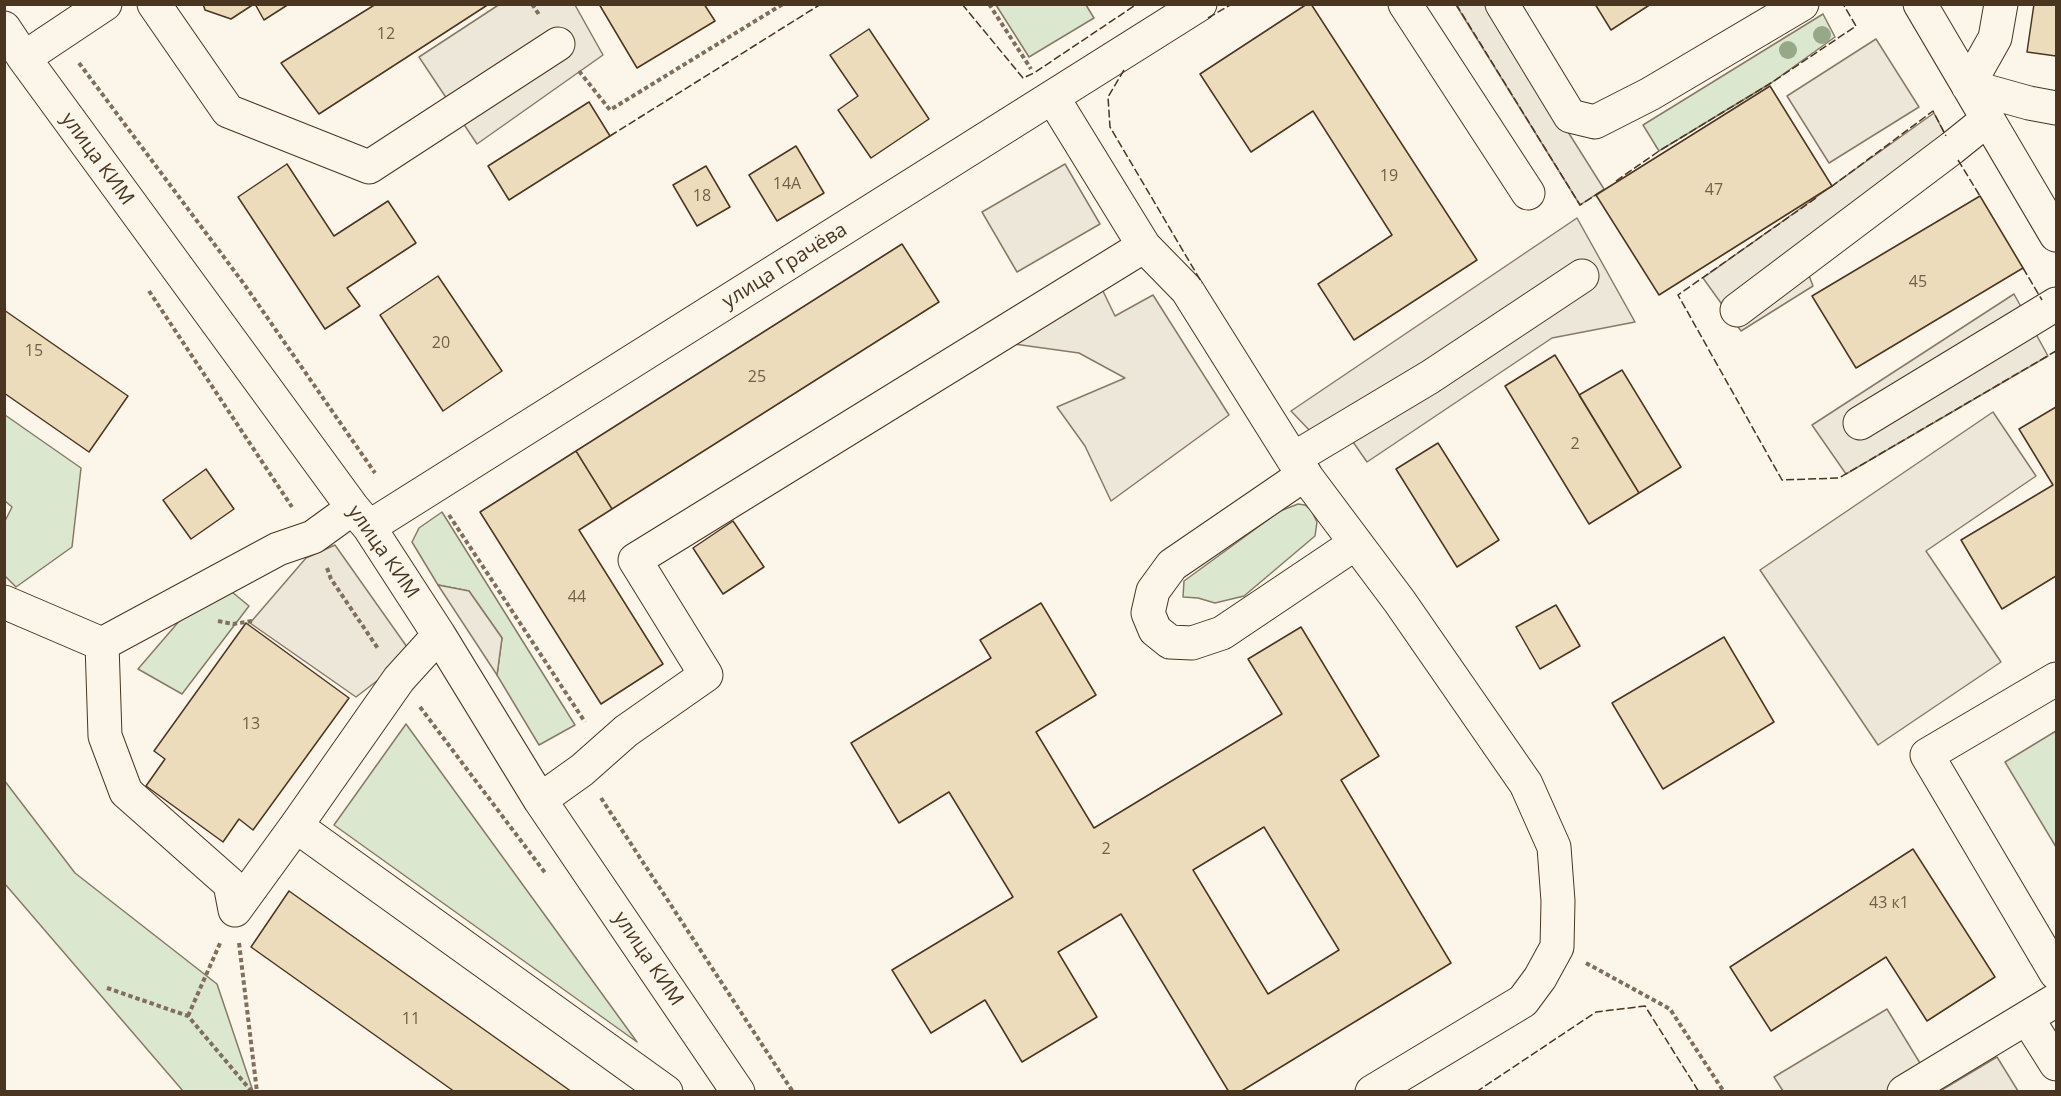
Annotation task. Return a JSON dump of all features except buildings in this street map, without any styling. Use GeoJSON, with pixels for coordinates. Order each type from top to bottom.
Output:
{"type":"FeatureCollection","features":[{"type":"Feature","properties":{"kind":"street"},"geometry":{"type":"LineString","coordinates":[[24,58],[105,4]]}},
{"type":"Feature","properties":{"kind":"street"},"geometry":{"type":"LineString","coordinates":[[154,4],[228,111],[369,167],[558,44]]}},
{"type":"Feature","properties":{"kind":"street","name":"улица Грачёва"},"geometry":{"type":"LineString","coordinates":[[102,644],[278,549],[361,517],[1053,98],[1200,4]]}},
{"type":"Feature","properties":{"kind":"street"},"geometry":{"type":"LineString","coordinates":[[1405,4],[1528,193]]}},
{"type":"Feature","properties":{"kind":"street"},"geometry":{"type":"LineString","coordinates":[[1502,4],[1570,116],[1595,122],[1650,94],[1802,4]]}},
{"type":"Feature","properties":{"kind":"street"},"geometry":{"type":"LineString","coordinates":[[1920,4],[2056,235]]}},
{"type":"Feature","properties":{"kind":"street"},"geometry":{"type":"LineString","coordinates":[[1968,86],[1995,38],[2001,4]]}},
{"type":"Feature","properties":{"kind":"street","name":"улица КИМ"},"geometry":{"type":"LineString","coordinates":[[4,28],[361,517],[439,635],[540,800],[738,1092]]}},
{"type":"Feature","properties":{"kind":"street"},"geometry":{"type":"LineString","coordinates":[[1968,86],[2056,108]]}},
{"type":"Feature","properties":{"kind":"street"},"geometry":{"type":"LineString","coordinates":[[1053,98],[1144,246],[1187,290],[1299,467],[1400,602],[1526,784],[1554,847],[1558,901],[1557,947],[1540,978],[1523,1001],[1372,1092]]}},
{"type":"Feature","properties":{"kind":"street"},"geometry":{"type":"LineString","coordinates":[[1737,310],[1952,148],[1988,118]]}},
{"type":"Feature","properties":{"kind":"street"},"geometry":{"type":"LineString","coordinates":[[540,800],[582,770],[626,731],[706,675],[635,560],[1144,246]]}},
{"type":"Feature","properties":{"kind":"street"},"geometry":{"type":"LineString","coordinates":[[1356,543],[1222,633],[1192,643],[1170,642],[1155,630],[1148,613],[1153,591],[1172,565],[1299,467],[1582,276]]}},
{"type":"Feature","properties":{"kind":"street"},"geometry":{"type":"LineString","coordinates":[[1860,423],[2056,304]]}},
{"type":"Feature","properties":{"kind":"street"},"geometry":{"type":"LineString","coordinates":[[4,602],[102,644],[105,736],[126,792],[230,884],[235,910]]}},
{"type":"Feature","properties":{"kind":"street"},"geometry":{"type":"LineString","coordinates":[[235,910],[399,680],[439,635]]}},
{"type":"Feature","properties":{"kind":"street"},"geometry":{"type":"LineString","coordinates":[[2056,679],[1927,755],[2056,973]]}},
{"type":"Feature","properties":{"kind":"street"},"geometry":{"type":"LineString","coordinates":[[296,826],[666,1092]]}},
{"type":"Feature","properties":{"kind":"street"},"geometry":{"type":"LineString","coordinates":[[1904,1092],[2056,1000]]}},
{"type":"Feature","properties":{"kind":"street"},"geometry":{"type":"LineString","coordinates":[[2027,1018],[2056,1064]]}},
{"type":"Feature","properties":{"kind":"path"},"geometry":{"type":"LineString","coordinates":[[558,44],[610,110],[783,4]]}},
{"type":"Feature","properties":{"kind":"path"},"geometry":{"type":"LineString","coordinates":[[989,4],[1053,98]]}},
{"type":"Feature","properties":{"kind":"path"},"geometry":{"type":"LineString","coordinates":[[59,36],[244,284],[375,473]]}},
{"type":"Feature","properties":{"kind":"path"},"geometry":{"type":"LineString","coordinates":[[148,290],[313,537],[332,579],[399,680]]}},
{"type":"Feature","properties":{"kind":"path"},"geometry":{"type":"LineString","coordinates":[[444,506],[587,725],[582,770],[793,1092]]}},
{"type":"Feature","properties":{"kind":"path"},"geometry":{"type":"LineString","coordinates":[[188,1016],[235,910]]}},
{"type":"Feature","properties":{"kind":"path"},"geometry":{"type":"LineString","coordinates":[[235,910],[255,1092]]}},
{"type":"Feature","properties":{"kind":"path"},"geometry":{"type":"LineString","coordinates":[[1557,947],[1670,1009],[1724,1092]]}},
{"type":"Feature","properties":{"kind":"path"},"geometry":{"type":"LineString","coordinates":[[107,988],[188,1016],[255,1092]]}},
{"type":"Feature","properties":{"kind":"green space"},"geometry":{"type":"Polygon","coordinates":[[[996,5],[1086,5],[1094,18],[1029,57],[996,5]]]}},
{"type":"Feature","properties":{"kind":"green space"},"geometry":{"type":"Polygon","coordinates":[[[1823,14],[1835,37],[1771,83],[1659,151],[1643,125],[1823,14]]]}},
{"type":"Feature","properties":{"kind":"green space"},"geometry":{"type":"Polygon","coordinates":[[[5,415],[81,468],[72,547],[16,587],[5,576],[5,521],[12,507],[5,501],[5,415]]]}},
{"type":"Feature","properties":{"kind":"green space"},"geometry":{"type":"Polygon","coordinates":[[[1298,504],[1305,505],[1311,510],[1317,522],[1315,536],[1244,596],[1215,603],[1183,597],[1184,581],[1280,511],[1298,504]]]}},
{"type":"Feature","properties":{"kind":"green space"},"geometry":{"type":"Polygon","coordinates":[[[442,512],[575,725],[539,745],[497,675],[502,638],[469,591],[438,585],[412,542],[419,528],[442,512]]]}},
{"type":"Feature","properties":{"kind":"green space"},"geometry":{"type":"Polygon","coordinates":[[[232,592],[249,606],[182,694],[138,669],[181,619],[232,592]]]}},
{"type":"Feature","properties":{"kind":"green space"},"geometry":{"type":"Polygon","coordinates":[[[406,724],[637,1042],[334,825],[406,724]]]}},
{"type":"Feature","properties":{"kind":"green space"},"geometry":{"type":"Polygon","coordinates":[[[2056,731],[2056,847],[2005,762],[2056,731]]]}},
{"type":"Feature","properties":{"kind":"green space"},"geometry":{"type":"Polygon","coordinates":[[[4,780],[75,873],[217,984],[253,1091],[183,1091],[5,884],[4,780]]]}},
{"type":"Feature","properties":{"kind":"shaded area"},"geometry":{"type":"Polygon","coordinates":[[[500,4],[575,5],[603,55],[477,144],[419,57],[500,4]]]}},
{"type":"Feature","properties":{"kind":"shaded area"},"geometry":{"type":"Polygon","coordinates":[[[1456,5],[1488,5],[1604,189],[1580,205],[1456,5]]]}},
{"type":"Feature","properties":{"kind":"shaded area"},"geometry":{"type":"Polygon","coordinates":[[[1876,39],[1919,107],[1829,163],[1787,96],[1876,39]]]}},
{"type":"Feature","properties":{"kind":"shaded area"},"geometry":{"type":"Polygon","coordinates":[[[1934,113],[1952,148],[1808,273],[1813,286],[1741,331],[1703,278],[1934,113]]]}},
{"type":"Feature","properties":{"kind":"shaded area"},"geometry":{"type":"Polygon","coordinates":[[[1065,164],[1100,224],[1017,272],[982,212],[1065,164]]]}},
{"type":"Feature","properties":{"kind":"shaded area"},"geometry":{"type":"Polygon","coordinates":[[[1577,218],[1635,322],[1552,338],[1367,462],[1337,419],[1312,433],[1291,411],[1577,218]]]}},
{"type":"Feature","properties":{"kind":"shaded area"},"geometry":{"type":"Polygon","coordinates":[[[1101,287],[1115,316],[1153,295],[1229,415],[1111,501],[1085,446],[1057,407],[1125,378],[1079,353],[1014,344],[1101,287]]]}},
{"type":"Feature","properties":{"kind":"shaded area"},"geometry":{"type":"Polygon","coordinates":[[[2014,294],[2048,356],[1846,474],[1812,425],[2014,294]]]}},
{"type":"Feature","properties":{"kind":"shaded area"},"geometry":{"type":"Polygon","coordinates":[[[1993,412],[2036,476],[1926,551],[2001,662],[1878,745],[1760,570],[1993,412]]]}},
{"type":"Feature","properties":{"kind":"shaded area"},"geometry":{"type":"Polygon","coordinates":[[[335,545],[412,654],[356,697],[250,623],[306,558],[335,545]]]}},
{"type":"Feature","properties":{"kind":"shaded area"},"geometry":{"type":"Polygon","coordinates":[[[438,585],[469,591],[502,638],[497,675],[438,585]]]}},
{"type":"Feature","properties":{"kind":"shaded area"},"geometry":{"type":"Polygon","coordinates":[[[1887,1009],[1937,1091],[1783,1091],[1774,1077],[1887,1009]]]}},
{"type":"Feature","properties":{"kind":"shaded area"},"geometry":{"type":"Polygon","coordinates":[[[1997,1057],[2018,1091],[1940,1091],[1997,1057]]]}},
{"type":"Feature","properties":{"kind":"fence"},"geometry":{"type":"LineString","coordinates":[[610,136],[821,4]]}},
{"type":"Feature","properties":{"kind":"fence"},"geometry":{"type":"LineString","coordinates":[[962,4],[1023,78],[1137,4]]}},
{"type":"Feature","properties":{"kind":"fence"},"geometry":{"type":"LineString","coordinates":[[1208,18],[1232,4]]}},
{"type":"Feature","properties":{"kind":"fence"},"geometry":{"type":"LineString","coordinates":[[1456,4],[1580,205],[1599,193]]}},
{"type":"Feature","properties":{"kind":"fence"},"geometry":{"type":"LineString","coordinates":[[1616,181],[1659,151],[1771,83],[1856,26],[1843,4]]}},
{"type":"Feature","properties":{"kind":"fence"},"geometry":{"type":"LineString","coordinates":[[1124,70],[1108,97],[1110,127],[1202,283]]}},
{"type":"Feature","properties":{"kind":"fence"},"geometry":{"type":"LineString","coordinates":[[1831,187],[1933,111],[1946,136]]}},
{"type":"Feature","properties":{"kind":"fence"},"geometry":{"type":"LineString","coordinates":[[1958,160],[1980,196]]}},
{"type":"Feature","properties":{"kind":"fence"},"geometry":{"type":"LineString","coordinates":[[1816,198],[1678,295],[1782,480],[1839,478],[2056,351]]}},
{"type":"Feature","properties":{"kind":"fence"},"geometry":{"type":"LineString","coordinates":[[2023,268],[2042,300]]}},
{"type":"Feature","properties":{"kind":"fence"},"geometry":{"type":"LineString","coordinates":[[1476,1092],[1596,1012],[1645,1006],[1699,1092]]}}]}
